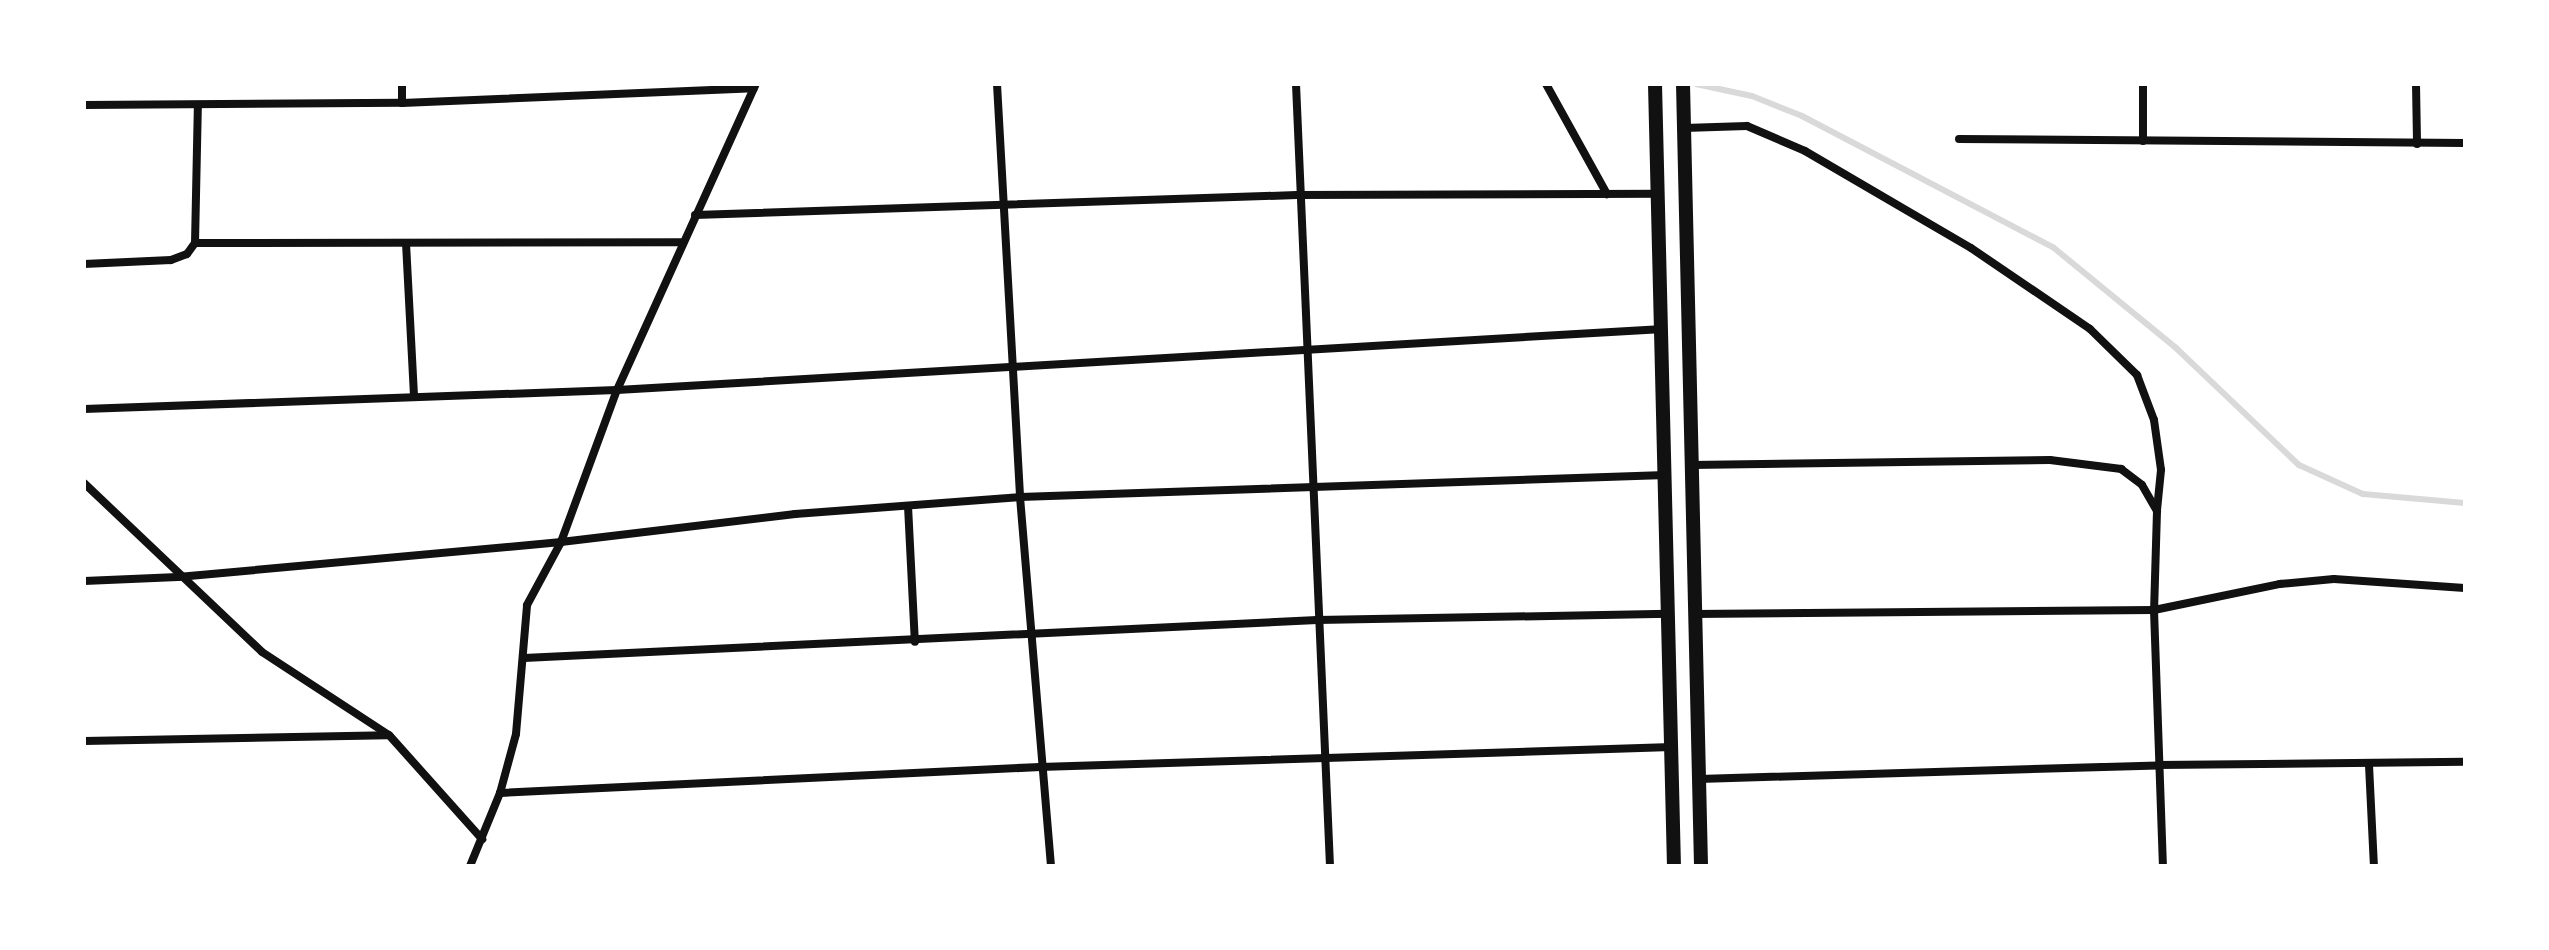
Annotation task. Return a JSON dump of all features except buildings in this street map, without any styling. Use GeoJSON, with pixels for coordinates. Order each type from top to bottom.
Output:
{"type":"FeatureCollection","features":[{"type":"Feature","properties":{"kind":"main road"},"geometry":{"type":"LineString","coordinates":[[1655,84],[1674,866]]}},
{"type":"Feature","properties":{"kind":"main road"},"geometry":{"type":"LineString","coordinates":[[1683,88],[1701,866]]}},
{"type":"Feature","properties":{"kind":"street"},"geometry":{"type":"LineString","coordinates":[[402,84],[402,103]]}},
{"type":"Feature","properties":{"kind":"street"},"geometry":{"type":"LineString","coordinates":[[997,84],[1020,497],[1040,767],[1051,866]]}},
{"type":"Feature","properties":{"kind":"street"},"geometry":{"type":"LineString","coordinates":[[1296,84],[1297,195],[1330,866]]}},
{"type":"Feature","properties":{"kind":"street"},"geometry":{"type":"LineString","coordinates":[[1546,84],[1607,194]]}},
{"type":"Feature","properties":{"kind":"street"},"geometry":{"type":"LineString","coordinates":[[2143,84],[2143,141]]}},
{"type":"Feature","properties":{"kind":"street"},"geometry":{"type":"LineString","coordinates":[[2416,84],[2417,144]]}},
{"type":"Feature","properties":{"kind":"street"},"geometry":{"type":"LineString","coordinates":[[84,105],[402,103],[755,86],[681,242],[617,390],[561,542],[527,605],[516,734],[500,793],[470,866]]}},
{"type":"Feature","properties":{"kind":"street"},"geometry":{"type":"LineString","coordinates":[[84,264],[171,260],[187,254],[195,243],[198,105]]}},
{"type":"Feature","properties":{"kind":"street"},"geometry":{"type":"LineString","coordinates":[[1684,128],[1747,126],[1805,151],[1971,248],[2090,329],[2137,375],[2154,420],[2161,470],[2154,610],[2163,866]]}},
{"type":"Feature","properties":{"kind":"street"},"geometry":{"type":"LineString","coordinates":[[1959,139],[2465,143]]}},
{"type":"Feature","properties":{"kind":"street"},"geometry":{"type":"LineString","coordinates":[[695,215],[1005,202],[1297,195],[1659,194]]}},
{"type":"Feature","properties":{"kind":"street"},"geometry":{"type":"LineString","coordinates":[[195,243],[681,242]]}},
{"type":"Feature","properties":{"kind":"street"},"geometry":{"type":"LineString","coordinates":[[406,243],[414,397]]}},
{"type":"Feature","properties":{"kind":"street"},"geometry":{"type":"LineString","coordinates":[[84,409],[617,390],[1663,329]]}},
{"type":"Feature","properties":{"kind":"street"},"geometry":{"type":"LineString","coordinates":[[1690,465],[2093,463],[2121,469],[2142,485],[2157,511]]}},
{"type":"Feature","properties":{"kind":"street"},"geometry":{"type":"LineString","coordinates":[[84,581],[178,577],[1020,497],[1666,475]]}},
{"type":"Feature","properties":{"kind":"street"},"geometry":{"type":"LineString","coordinates":[[84,483],[178,577],[262,652],[389,735],[482,839]]}},
{"type":"Feature","properties":{"kind":"street"},"geometry":{"type":"LineString","coordinates":[[908,506],[915,642]]}},
{"type":"Feature","properties":{"kind":"street"},"geometry":{"type":"LineString","coordinates":[[1693,614],[2154,610],[2280,584],[2334,579],[2465,588]]}},
{"type":"Feature","properties":{"kind":"street"},"geometry":{"type":"LineString","coordinates":[[524,658],[1031,637],[1317,620],[1669,614]]}},
{"type":"Feature","properties":{"kind":"street"},"geometry":{"type":"LineString","coordinates":[[84,741],[389,735]]}},
{"type":"Feature","properties":{"kind":"street"},"geometry":{"type":"LineString","coordinates":[[500,793],[1040,767],[1672,747]]}},
{"type":"Feature","properties":{"kind":"street"},"geometry":{"type":"LineString","coordinates":[[1699,779],[2158,765],[2465,762]]}},
{"type":"Feature","properties":{"kind":"street"},"geometry":{"type":"LineString","coordinates":[[2369,765],[2374,866]]}},
{"type":"Feature","properties":{"kind":"waterway"},"geometry":{"type":"LineString","coordinates":[[1696,84],[1752,96],[1802,116],[2054,248],[2176,348],[2299,465],[2363,494],[2465,503]]}}]}
